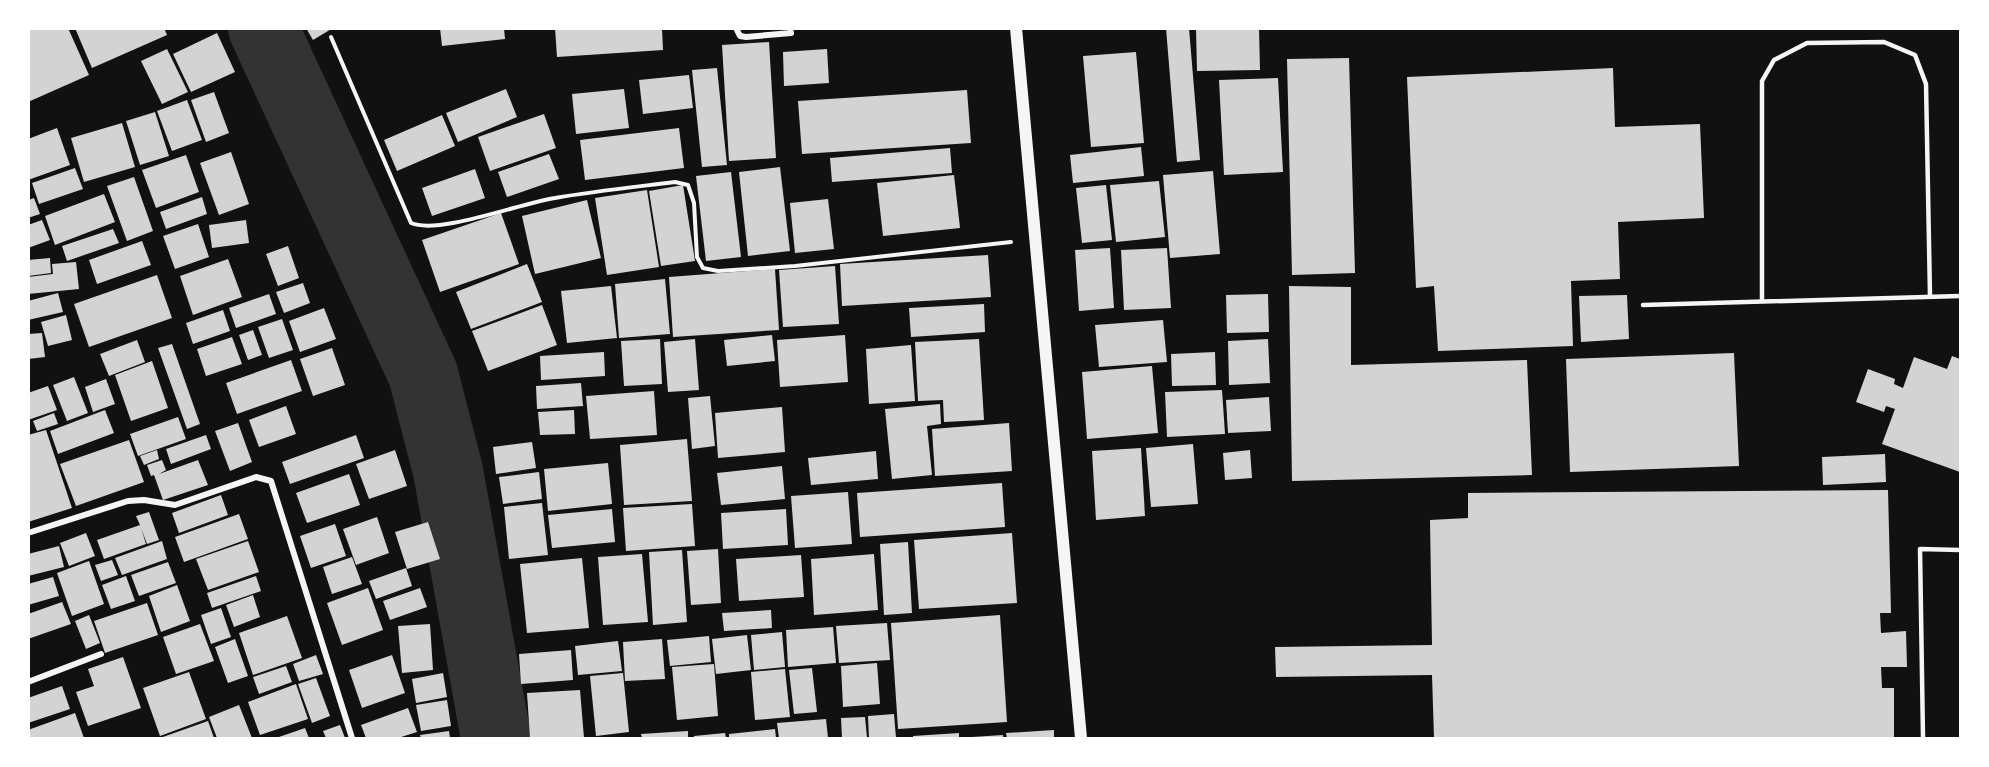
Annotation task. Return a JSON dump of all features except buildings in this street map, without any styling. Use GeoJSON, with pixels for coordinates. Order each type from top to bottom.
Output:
{"type":"FeatureCollection","features":[{"type":"Feature","properties":{"kind":"main road"},"geometry":{"type":"LineString","coordinates":[[1016,28],[1081,738]]}},
{"type":"Feature","properties":{"kind":"street"},"geometry":{"type":"LineString","coordinates":[[736,28],[740,36],[746,37],[791,33],[790,28]]}},
{"type":"Feature","properties":{"kind":"street"},"geometry":{"type":"LineString","coordinates":[[28,533],[128,501],[144,500],[175,505],[256,477],[271,481],[352,738]]}},
{"type":"Feature","properties":{"kind":"street"},"geometry":{"type":"LineString","coordinates":[[28,682],[101,654]]}},
{"type":"Feature","properties":{"kind":"lane"},"geometry":{"type":"LineString","coordinates":[[1762,301],[1762,81],[1774,60],[1807,43],[1884,42],[1915,55],[1926,84],[1930,297]]}},
{"type":"Feature","properties":{"kind":"lane"},"geometry":{"type":"LineString","coordinates":[[1643,305],[1960,296]]}},
{"type":"Feature","properties":{"kind":"lane"},"geometry":{"type":"LineString","coordinates":[[1923,738],[1920,549],[1960,550]]}},
{"type":"Feature","properties":{"kind":"path"},"geometry":{"type":"LineString","coordinates":[[331,37],[411,223],[421,227],[447,224],[553,198],[675,182],[688,185],[694,203],[697,257],[703,268],[718,271],[795,267],[1035,239]]}},
{"type":"Feature","properties":{"kind":"waterway"},"geometry":{"type":"LineString","coordinates":[[263,28],[423,374],[448,471],[496,738]]}}]}
